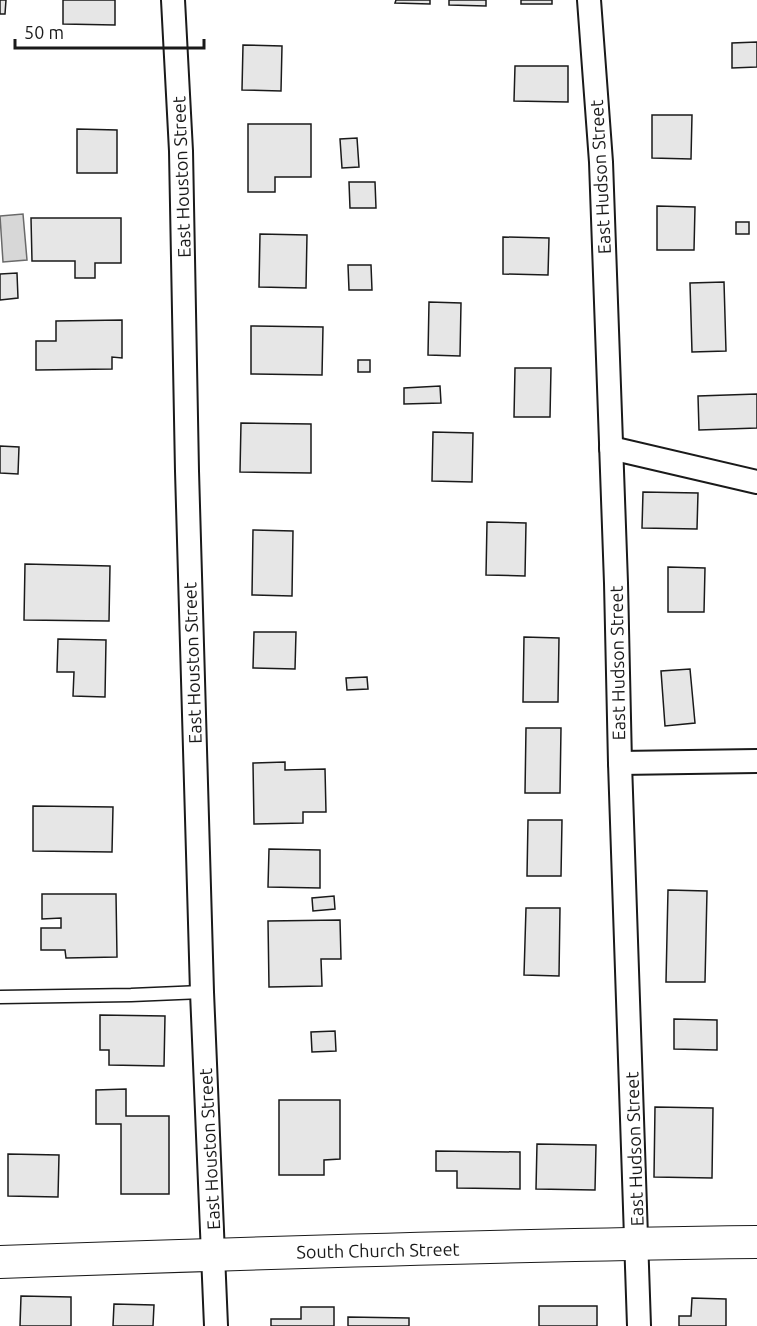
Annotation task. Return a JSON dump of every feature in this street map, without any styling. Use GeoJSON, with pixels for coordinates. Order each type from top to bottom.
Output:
{"type":"FeatureCollection","features":[{"type":"Feature","properties":{"kind":"street","name":"East Houston Street"},"geometry":{"type":"LineString","coordinates":[[173,0],[181,151],[202,992],[216,1326]]}},
{"type":"Feature","properties":{"kind":"street","name":"East Hudson Street"},"geometry":{"type":"LineString","coordinates":[[589,0],[601,162],[639,1326]]}},
{"type":"Feature","properties":{"kind":"street"},"geometry":{"type":"LineString","coordinates":[[611,448],[757,482]]}},
{"type":"Feature","properties":{"kind":"street"},"geometry":{"type":"LineString","coordinates":[[620,763],[757,761]]}},
{"type":"Feature","properties":{"kind":"street","name":"South Church Street"},"geometry":{"type":"LineString","coordinates":[[0,1262],[757,1242]]}},
{"type":"Feature","properties":{"kind":"lane"},"geometry":{"type":"LineString","coordinates":[[0,997],[202,992]]}},
{"type":"Feature","properties":{"kind":"shaded area"},"geometry":{"type":"Polygon","coordinates":[[[23,214],[27,260],[3,262],[0,216],[23,214]]]}},
{"type":"Feature","properties":{"kind":"building"},"geometry":{"type":"Polygon","coordinates":[[[0,0],[6,0],[5,14],[0,14],[0,0]]]}},
{"type":"Feature","properties":{"kind":"building"},"geometry":{"type":"Polygon","coordinates":[[[63,0],[115,0],[115,25],[63,24],[63,0]]]}},
{"type":"Feature","properties":{"kind":"building"},"geometry":{"type":"Polygon","coordinates":[[[396,0],[430,0],[430,4],[395,3],[396,0]]]}},
{"type":"Feature","properties":{"kind":"building"},"geometry":{"type":"Polygon","coordinates":[[[449,0],[486,0],[486,6],[449,5],[449,0]]]}},
{"type":"Feature","properties":{"kind":"building"},"geometry":{"type":"Polygon","coordinates":[[[521,0],[552,0],[552,4],[521,4],[521,0]]]}},
{"type":"Feature","properties":{"kind":"building"},"geometry":{"type":"Polygon","coordinates":[[[757,42],[757,67],[732,68],[732,43],[757,42]]]}},
{"type":"Feature","properties":{"kind":"building"},"geometry":{"type":"Polygon","coordinates":[[[243,45],[282,46],[281,91],[242,90],[243,45]]]}},
{"type":"Feature","properties":{"kind":"building"},"geometry":{"type":"Polygon","coordinates":[[[515,66],[568,66],[568,102],[514,101],[515,66]]]}},
{"type":"Feature","properties":{"kind":"building"},"geometry":{"type":"Polygon","coordinates":[[[652,115],[692,115],[691,159],[652,158],[652,115]]]}},
{"type":"Feature","properties":{"kind":"building"},"geometry":{"type":"Polygon","coordinates":[[[248,124],[311,124],[311,177],[275,177],[275,192],[248,192],[248,124]]]}},
{"type":"Feature","properties":{"kind":"building"},"geometry":{"type":"Polygon","coordinates":[[[77,129],[117,130],[117,173],[77,173],[77,129]]]}},
{"type":"Feature","properties":{"kind":"building"},"geometry":{"type":"Polygon","coordinates":[[[357,138],[359,167],[342,168],[340,139],[357,138]]]}},
{"type":"Feature","properties":{"kind":"building"},"geometry":{"type":"Polygon","coordinates":[[[349,182],[375,182],[376,208],[350,208],[349,182]]]}},
{"type":"Feature","properties":{"kind":"building"},"geometry":{"type":"Polygon","coordinates":[[[657,206],[695,207],[694,250],[657,250],[657,206]]]}},
{"type":"Feature","properties":{"kind":"building"},"geometry":{"type":"Polygon","coordinates":[[[31,218],[121,218],[121,263],[95,263],[95,278],[75,278],[75,261],[32,261],[31,218]]]}},
{"type":"Feature","properties":{"kind":"building"},"geometry":{"type":"Polygon","coordinates":[[[736,222],[749,222],[749,234],[736,234],[736,222]]]}},
{"type":"Feature","properties":{"kind":"building"},"geometry":{"type":"Polygon","coordinates":[[[260,234],[307,235],[306,288],[259,287],[260,234]]]}},
{"type":"Feature","properties":{"kind":"building"},"geometry":{"type":"Polygon","coordinates":[[[503,237],[549,238],[548,275],[503,274],[503,237]]]}},
{"type":"Feature","properties":{"kind":"building"},"geometry":{"type":"Polygon","coordinates":[[[348,265],[371,265],[372,290],[349,290],[348,265]]]}},
{"type":"Feature","properties":{"kind":"building"},"geometry":{"type":"Polygon","coordinates":[[[17,273],[18,298],[0,300],[0,274],[17,273]]]}},
{"type":"Feature","properties":{"kind":"building"},"geometry":{"type":"Polygon","coordinates":[[[724,282],[726,351],[692,352],[690,283],[724,282]]]}},
{"type":"Feature","properties":{"kind":"building"},"geometry":{"type":"Polygon","coordinates":[[[429,302],[461,303],[460,356],[428,355],[429,302]]]}},
{"type":"Feature","properties":{"kind":"building"},"geometry":{"type":"Polygon","coordinates":[[[122,320],[122,358],[112,357],[112,369],[36,370],[36,341],[56,341],[56,321],[122,320]]]}},
{"type":"Feature","properties":{"kind":"building"},"geometry":{"type":"Polygon","coordinates":[[[251,326],[323,327],[322,375],[251,374],[251,326]]]}},
{"type":"Feature","properties":{"kind":"building"},"geometry":{"type":"Polygon","coordinates":[[[358,360],[370,360],[370,372],[358,372],[358,360]]]}},
{"type":"Feature","properties":{"kind":"building"},"geometry":{"type":"Polygon","coordinates":[[[515,368],[551,368],[550,417],[514,417],[515,368]]]}},
{"type":"Feature","properties":{"kind":"building"},"geometry":{"type":"Polygon","coordinates":[[[440,386],[441,403],[404,404],[404,388],[440,386]]]}},
{"type":"Feature","properties":{"kind":"building"},"geometry":{"type":"Polygon","coordinates":[[[757,394],[757,428],[699,430],[698,396],[757,394]]]}},
{"type":"Feature","properties":{"kind":"building"},"geometry":{"type":"Polygon","coordinates":[[[241,423],[311,424],[311,473],[240,472],[241,423]]]}},
{"type":"Feature","properties":{"kind":"building"},"geometry":{"type":"Polygon","coordinates":[[[433,432],[473,433],[472,482],[432,481],[433,432]]]}},
{"type":"Feature","properties":{"kind":"building"},"geometry":{"type":"Polygon","coordinates":[[[0,446],[19,447],[18,474],[0,473],[0,446]]]}},
{"type":"Feature","properties":{"kind":"building"},"geometry":{"type":"Polygon","coordinates":[[[643,492],[698,493],[697,529],[642,528],[643,492]]]}},
{"type":"Feature","properties":{"kind":"building"},"geometry":{"type":"Polygon","coordinates":[[[487,522],[526,523],[525,576],[486,575],[487,522]]]}},
{"type":"Feature","properties":{"kind":"building"},"geometry":{"type":"Polygon","coordinates":[[[253,530],[293,531],[292,596],[252,595],[253,530]]]}},
{"type":"Feature","properties":{"kind":"building"},"geometry":{"type":"Polygon","coordinates":[[[25,564],[110,566],[109,621],[24,620],[25,564]]]}},
{"type":"Feature","properties":{"kind":"building"},"geometry":{"type":"Polygon","coordinates":[[[668,567],[705,568],[704,612],[668,612],[668,567]]]}},
{"type":"Feature","properties":{"kind":"building"},"geometry":{"type":"Polygon","coordinates":[[[254,632],[296,632],[295,669],[253,668],[254,632]]]}},
{"type":"Feature","properties":{"kind":"building"},"geometry":{"type":"Polygon","coordinates":[[[524,637],[559,638],[558,702],[523,702],[524,637]]]}},
{"type":"Feature","properties":{"kind":"building"},"geometry":{"type":"Polygon","coordinates":[[[58,639],[106,640],[105,697],[73,696],[74,672],[57,672],[58,639]]]}},
{"type":"Feature","properties":{"kind":"building"},"geometry":{"type":"Polygon","coordinates":[[[690,669],[695,723],[665,726],[661,671],[690,669]]]}},
{"type":"Feature","properties":{"kind":"building"},"geometry":{"type":"Polygon","coordinates":[[[367,677],[368,689],[347,690],[346,678],[367,677]]]}},
{"type":"Feature","properties":{"kind":"building"},"geometry":{"type":"Polygon","coordinates":[[[526,728],[561,728],[560,793],[525,793],[526,728]]]}},
{"type":"Feature","properties":{"kind":"building"},"geometry":{"type":"Polygon","coordinates":[[[285,762],[285,770],[325,769],[326,812],[303,812],[303,823],[254,824],[253,763],[285,762]]]}},
{"type":"Feature","properties":{"kind":"building"},"geometry":{"type":"Polygon","coordinates":[[[33,806],[113,807],[112,852],[33,851],[33,806]]]}},
{"type":"Feature","properties":{"kind":"building"},"geometry":{"type":"Polygon","coordinates":[[[528,820],[562,820],[561,876],[527,876],[528,820]]]}},
{"type":"Feature","properties":{"kind":"building"},"geometry":{"type":"Polygon","coordinates":[[[269,849],[320,850],[320,888],[268,887],[269,849]]]}},
{"type":"Feature","properties":{"kind":"building"},"geometry":{"type":"Polygon","coordinates":[[[668,890],[707,891],[705,982],[666,982],[668,890]]]}},
{"type":"Feature","properties":{"kind":"building"},"geometry":{"type":"Polygon","coordinates":[[[42,894],[116,894],[117,957],[66,958],[65,950],[41,950],[41,928],[61,928],[61,918],[42,919],[42,894]]]}},
{"type":"Feature","properties":{"kind":"building"},"geometry":{"type":"Polygon","coordinates":[[[334,896],[335,909],[313,911],[312,898],[334,896]]]}},
{"type":"Feature","properties":{"kind":"building"},"geometry":{"type":"Polygon","coordinates":[[[526,908],[560,908],[559,976],[524,975],[526,908]]]}},
{"type":"Feature","properties":{"kind":"building"},"geometry":{"type":"Polygon","coordinates":[[[340,920],[341,959],[321,959],[322,986],[269,987],[268,921],[340,920]]]}},
{"type":"Feature","properties":{"kind":"building"},"geometry":{"type":"Polygon","coordinates":[[[100,1015],[165,1016],[164,1066],[109,1065],[109,1050],[100,1050],[100,1015]]]}},
{"type":"Feature","properties":{"kind":"building"},"geometry":{"type":"Polygon","coordinates":[[[674,1019],[717,1020],[717,1050],[674,1049],[674,1019]]]}},
{"type":"Feature","properties":{"kind":"building"},"geometry":{"type":"Polygon","coordinates":[[[335,1031],[336,1051],[312,1052],[311,1032],[335,1031]]]}},
{"type":"Feature","properties":{"kind":"building"},"geometry":{"type":"Polygon","coordinates":[[[126,1089],[126,1116],[169,1116],[169,1194],[121,1194],[121,1124],[96,1124],[96,1090],[126,1089]]]}},
{"type":"Feature","properties":{"kind":"building"},"geometry":{"type":"Polygon","coordinates":[[[279,1100],[340,1100],[340,1159],[324,1160],[324,1175],[279,1175],[279,1100]]]}},
{"type":"Feature","properties":{"kind":"building"},"geometry":{"type":"Polygon","coordinates":[[[655,1107],[713,1108],[712,1178],[654,1177],[655,1107]]]}},
{"type":"Feature","properties":{"kind":"building"},"geometry":{"type":"Polygon","coordinates":[[[537,1144],[596,1145],[595,1190],[536,1189],[537,1144]]]}},
{"type":"Feature","properties":{"kind":"building"},"geometry":{"type":"Polygon","coordinates":[[[436,1151],[520,1152],[520,1189],[457,1188],[457,1171],[436,1171],[436,1151]]]}},
{"type":"Feature","properties":{"kind":"building"},"geometry":{"type":"Polygon","coordinates":[[[8,1154],[59,1155],[58,1197],[8,1196],[8,1154]]]}},
{"type":"Feature","properties":{"kind":"building"},"geometry":{"type":"Polygon","coordinates":[[[21,1296],[71,1297],[71,1326],[20,1326],[21,1296]]]}},
{"type":"Feature","properties":{"kind":"building"},"geometry":{"type":"Polygon","coordinates":[[[692,1298],[726,1299],[726,1326],[679,1326],[679,1316],[691,1316],[692,1298]]]}},
{"type":"Feature","properties":{"kind":"building"},"geometry":{"type":"Polygon","coordinates":[[[114,1304],[154,1305],[153,1326],[113,1326],[114,1304]]]}},
{"type":"Feature","properties":{"kind":"building"},"geometry":{"type":"Polygon","coordinates":[[[539,1306],[597,1306],[597,1326],[539,1326],[539,1306]]]}},
{"type":"Feature","properties":{"kind":"building"},"geometry":{"type":"Polygon","coordinates":[[[301,1307],[334,1307],[334,1326],[271,1326],[271,1319],[301,1319],[301,1307]]]}},
{"type":"Feature","properties":{"kind":"building"},"geometry":{"type":"Polygon","coordinates":[[[348,1317],[409,1318],[409,1326],[348,1326],[348,1317]]]}}]}
